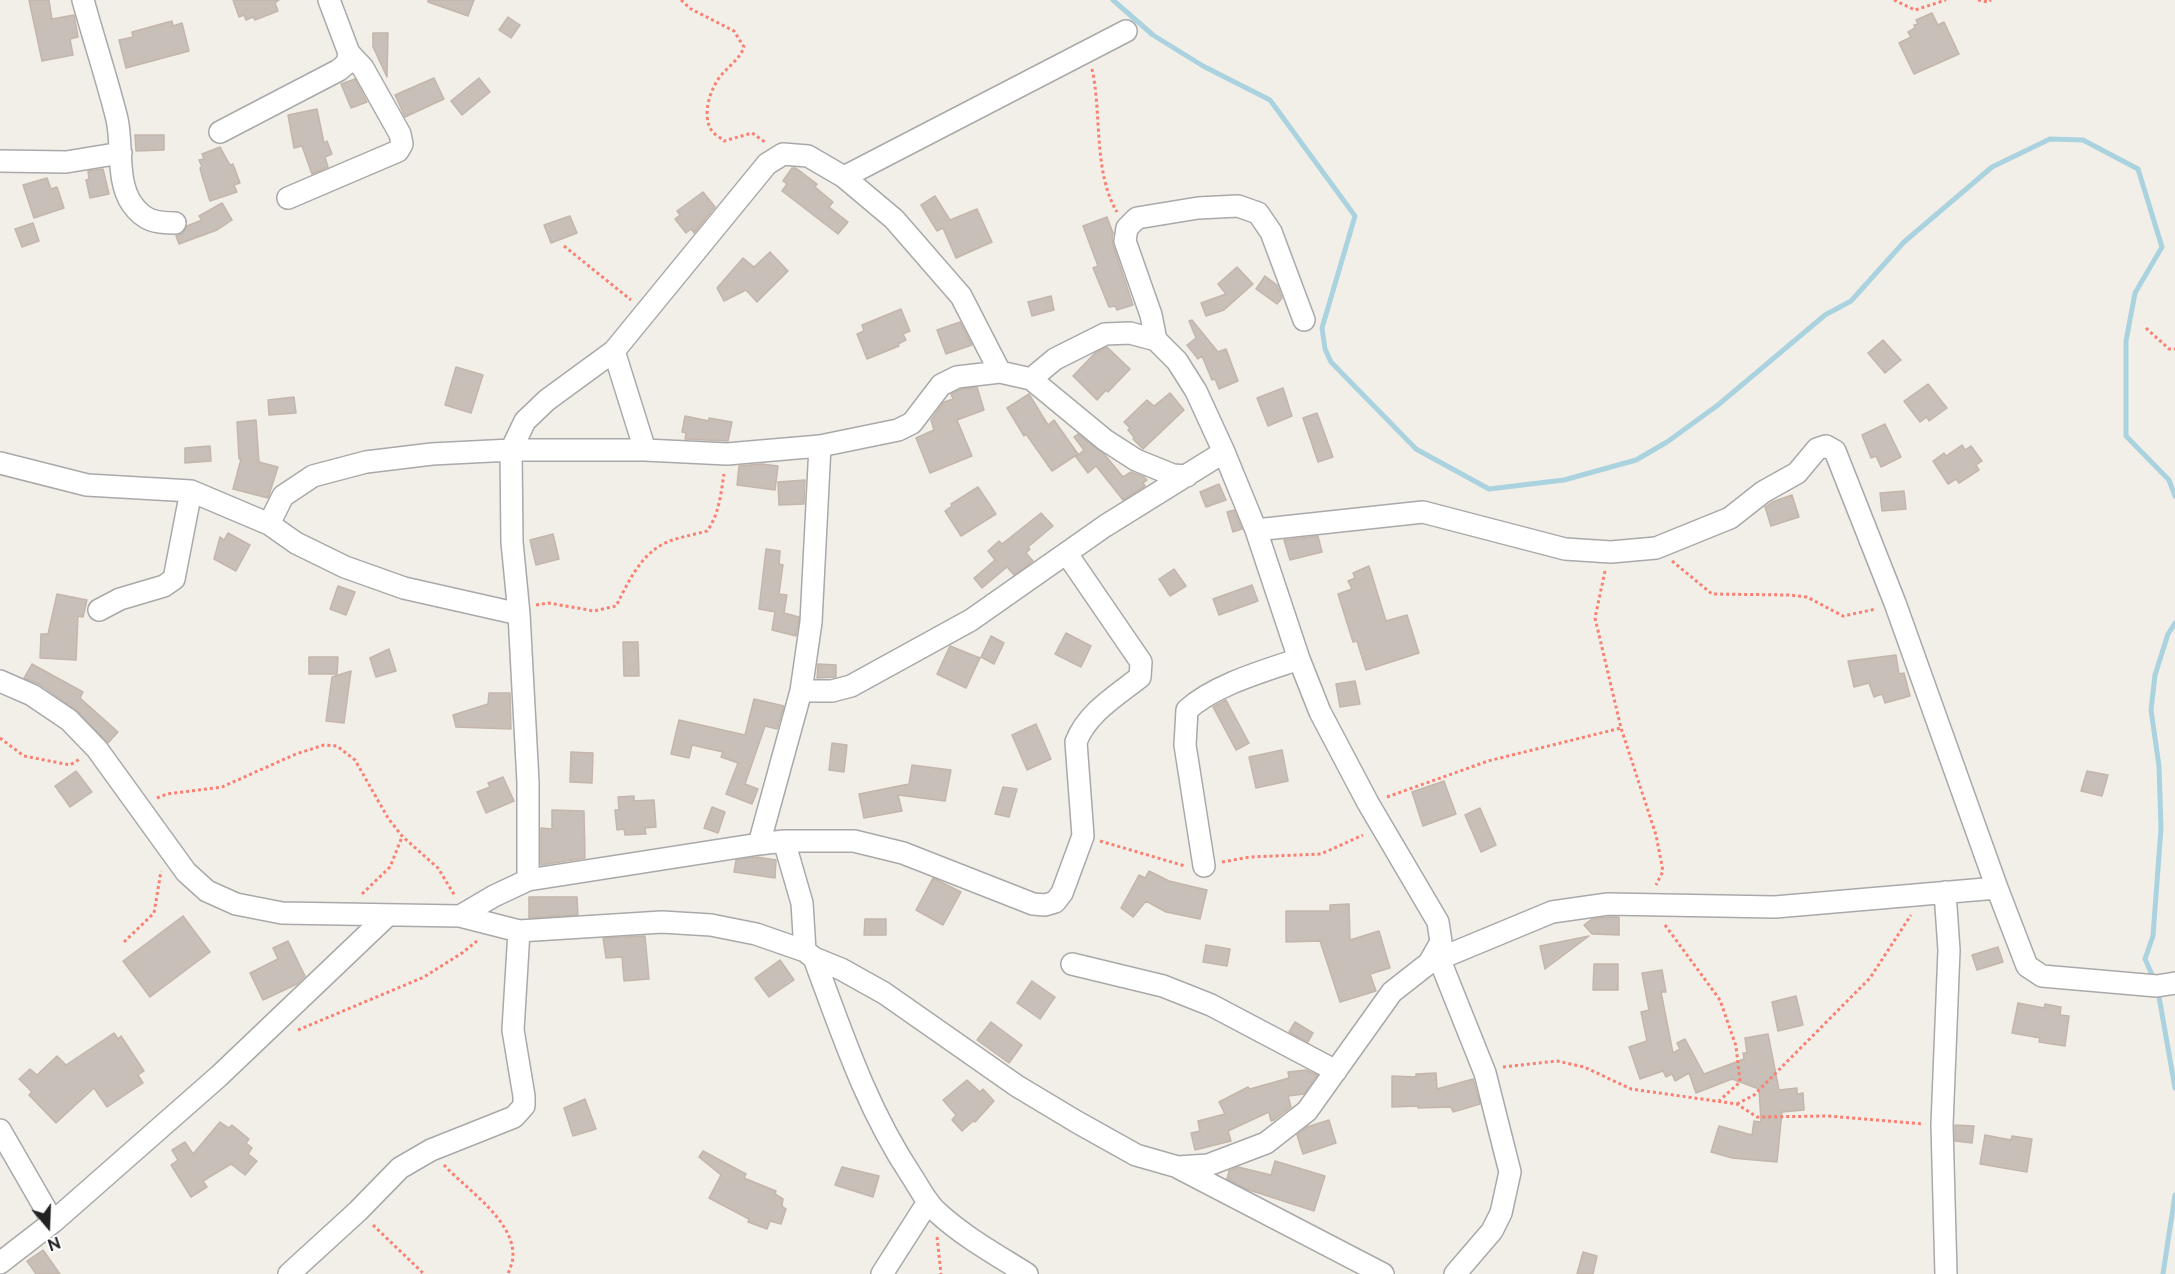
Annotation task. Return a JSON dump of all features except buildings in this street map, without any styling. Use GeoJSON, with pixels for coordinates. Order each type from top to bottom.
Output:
{"type":"FeatureCollection","features":[{"type":"Feature","properties":{"kind":"street"},"geometry":{"type":"LineString","coordinates":[[83,0],[117,121],[123,184],[131,203],[142,216],[154,222],[175,223]]}},
{"type":"Feature","properties":{"kind":"street"},"geometry":{"type":"LineString","coordinates":[[288,198],[398,151],[402,144],[400,134],[363,68],[349,53],[329,0]]}},
{"type":"Feature","properties":{"kind":"street"},"geometry":{"type":"LineString","coordinates":[[844,177],[1126,31]]}},
{"type":"Feature","properties":{"kind":"street"},"geometry":{"type":"LineString","coordinates":[[220,132],[339,70],[348,63],[349,53]]}},
{"type":"Feature","properties":{"kind":"street"},"geometry":{"type":"LineString","coordinates":[[0,161],[66,162],[121,153]]}},
{"type":"Feature","properties":{"kind":"street"},"geometry":{"type":"LineString","coordinates":[[528,880],[528,782],[519,614],[512,542],[512,450],[525,421],[547,400],[614,351],[766,164],[783,154],[808,156],[844,177],[894,219],[962,296],[1000,372]]}},
{"type":"Feature","properties":{"kind":"street"},"geometry":{"type":"LineString","coordinates":[[1156,340],[1151,315],[1125,241],[1127,228],[1137,218],[1198,208],[1238,206],[1258,213],[1271,231],[1304,320]]}},
{"type":"Feature","properties":{"kind":"street"},"geometry":{"type":"LineString","coordinates":[[1031,379],[1055,359],[1105,334],[1130,333],[1156,340],[1177,361],[1196,391],[1256,530],[1299,659],[1320,712],[1368,803],[1438,921],[1441,942],[1434,961],[1485,1073],[1510,1172],[1501,1213],[1492,1231],[1455,1274]]}},
{"type":"Feature","properties":{"kind":"street"},"geometry":{"type":"LineString","coordinates":[[614,351],[645,450]]}},
{"type":"Feature","properties":{"kind":"street"},"geometry":{"type":"LineString","coordinates":[[269,524],[284,496],[313,476],[366,462],[432,454],[512,450],[645,450],[727,454],[820,446],[898,430],[912,423],[941,385],[957,377],[1000,372],[1031,379],[1105,440],[1136,460],[1173,475],[1187,476]]}},
{"type":"Feature","properties":{"kind":"street"},"geometry":{"type":"LineString","coordinates":[[759,844],[801,691],[811,622],[820,446]]}},
{"type":"Feature","properties":{"kind":"street"},"geometry":{"type":"LineString","coordinates":[[1256,530],[1424,512],[1565,549],[1611,552],[1656,548],[1730,518],[1763,492],[1797,473],[1817,449],[1826,446],[1835,451],[1895,603],[1996,888],[2027,966],[2042,976],[2157,986],[2175,983]]}},
{"type":"Feature","properties":{"kind":"street"},"geometry":{"type":"LineString","coordinates":[[801,691],[832,691],[850,686],[971,620],[1105,526],[1224,452]]}},
{"type":"Feature","properties":{"kind":"street"},"geometry":{"type":"LineString","coordinates":[[0,463],[87,485],[191,491],[269,524],[296,543],[345,567],[404,588],[519,614]]}},
{"type":"Feature","properties":{"kind":"street"},"geometry":{"type":"LineString","coordinates":[[99,610],[120,599],[164,586],[174,579],[191,491]]}},
{"type":"Feature","properties":{"kind":"street"},"geometry":{"type":"LineString","coordinates":[[463,914],[528,880],[784,841],[854,841],[903,853],[1033,904],[1045,905],[1055,902],[1062,893],[1083,836],[1076,742],[1082,728],[1093,714],[1140,677],[1141,662],[1067,554]]}},
{"type":"Feature","properties":{"kind":"street"},"geometry":{"type":"LineString","coordinates":[[1204,866],[1185,745],[1187,710],[1198,700],[1253,674],[1299,659]]}},
{"type":"Feature","properties":{"kind":"street"},"geometry":{"type":"LineString","coordinates":[[0,681],[32,695],[69,720],[97,749],[186,872],[207,891],[236,904],[282,914],[463,914],[519,931],[672,923],[711,926],[756,934],[841,969],[884,993],[1017,1086],[1136,1155],[1178,1167],[1383,1274]]}},
{"type":"Feature","properties":{"kind":"street"},"geometry":{"type":"LineString","coordinates":[[784,841],[802,903],[810,955],[862,1088],[898,1155],[932,1206],[968,1236],[1027,1274]]}},
{"type":"Feature","properties":{"kind":"street"},"geometry":{"type":"LineString","coordinates":[[1178,1167],[1208,1165],[1266,1143],[1307,1112],[1392,992],[1434,961],[1552,912],[1608,904],[1775,907],[1996,888]]}},
{"type":"Feature","properties":{"kind":"street"},"geometry":{"type":"LineString","coordinates":[[1945,891],[1949,950],[1942,1125],[1946,1274]]}},
{"type":"Feature","properties":{"kind":"street"},"geometry":{"type":"LineString","coordinates":[[0,1263],[53,1222],[219,1076],[388,915]]}},
{"type":"Feature","properties":{"kind":"street"},"geometry":{"type":"LineString","coordinates":[[289,1274],[358,1211],[400,1168],[431,1150],[514,1117],[524,1106],[513,1030],[519,931]]}},
{"type":"Feature","properties":{"kind":"street"},"geometry":{"type":"LineString","coordinates":[[1072,964],[1163,986],[1211,1005],[1336,1071]]}},
{"type":"Feature","properties":{"kind":"street"},"geometry":{"type":"LineString","coordinates":[[0,1130],[53,1222]]}},
{"type":"Feature","properties":{"kind":"street"},"geometry":{"type":"LineString","coordinates":[[882,1274],[932,1206]]}},
{"type":"Feature","properties":{"kind":"path"},"geometry":{"type":"LineString","coordinates":[[681,0],[691,9],[734,31],[744,47],[741,55],[717,80],[710,98],[706,110],[712,131],[724,141],[752,133],[783,154]]}},
{"type":"Feature","properties":{"kind":"path"},"geometry":{"type":"LineString","coordinates":[[1894,0],[1915,10],[1946,0]]}},
{"type":"Feature","properties":{"kind":"path"},"geometry":{"type":"LineString","coordinates":[[1978,0],[1991,0]]}},
{"type":"Feature","properties":{"kind":"path"},"geometry":{"type":"LineString","coordinates":[[1087,53],[1093,71],[1104,176],[1111,202],[1127,228]]}},
{"type":"Feature","properties":{"kind":"path"},"geometry":{"type":"LineString","coordinates":[[564,246],[647,311]]}},
{"type":"Feature","properties":{"kind":"path"},"geometry":{"type":"LineString","coordinates":[[2146,328],[2169,349],[2175,349]]}},
{"type":"Feature","properties":{"kind":"path"},"geometry":{"type":"LineString","coordinates":[[519,614],[534,606],[549,603],[594,611],[616,606],[631,576],[648,555],[665,543],[706,531],[711,526],[720,500],[727,454]]}},
{"type":"Feature","properties":{"kind":"path"},"geometry":{"type":"LineString","coordinates":[[1656,548],[1712,594],[1806,597],[1843,616],[1895,603]]}},
{"type":"Feature","properties":{"kind":"path"},"geometry":{"type":"LineString","coordinates":[[1611,552],[1603,576],[1595,618],[1621,728],[1656,835],[1663,871],[1655,886],[1632,904]]}},
{"type":"Feature","properties":{"kind":"path"},"geometry":{"type":"LineString","coordinates":[[1368,803],[1488,761],[1621,728]]}},
{"type":"Feature","properties":{"kind":"path"},"geometry":{"type":"LineString","coordinates":[[0,738],[24,756],[70,765],[97,749]]}},
{"type":"Feature","properties":{"kind":"path"},"geometry":{"type":"LineString","coordinates":[[139,807],[167,794],[222,788],[296,754],[324,745],[337,746],[355,760],[388,818],[402,836],[438,868],[463,914]]}},
{"type":"Feature","properties":{"kind":"path"},"geometry":{"type":"LineString","coordinates":[[1083,836],[1182,867],[1204,866],[1250,857],[1321,854],[1381,826]]}},
{"type":"Feature","properties":{"kind":"path"},"geometry":{"type":"LineString","coordinates":[[341,914],[390,867],[402,836]]}},
{"type":"Feature","properties":{"kind":"path"},"geometry":{"type":"LineString","coordinates":[[124,942],[154,913],[168,846]]}},
{"type":"Feature","properties":{"kind":"path"},"geometry":{"type":"LineString","coordinates":[[1737,1104],[1754,1095],[1870,978],[1924,895]]}},
{"type":"Feature","properties":{"kind":"path"},"geometry":{"type":"LineString","coordinates":[[1654,905],[1672,936],[1720,1000],[1736,1046],[1740,1082],[1719,1101]]}},
{"type":"Feature","properties":{"kind":"path"},"geometry":{"type":"LineString","coordinates":[[294,1032],[303,1026],[424,977],[462,953],[496,924]]}},
{"type":"Feature","properties":{"kind":"path"},"geometry":{"type":"LineString","coordinates":[[1485,1073],[1504,1066],[1557,1060],[1584,1067],[1631,1089],[1737,1104],[1757,1117],[1828,1116],[1942,1125]]}},
{"type":"Feature","properties":{"kind":"path"},"geometry":{"type":"LineString","coordinates":[[431,1150],[457,1179],[496,1214],[512,1244],[513,1259],[508,1274]]}},
{"type":"Feature","properties":{"kind":"path"},"geometry":{"type":"LineString","coordinates":[[932,1206],[941,1274]]}},
{"type":"Feature","properties":{"kind":"path"},"geometry":{"type":"LineString","coordinates":[[358,1211],[424,1274]]}},
{"type":"Feature","properties":{"kind":"waterway"},"geometry":{"type":"LineString","coordinates":[[1113,0],[1153,35],[1203,66],[1270,100],[1355,216],[1322,328],[1325,349],[1331,362],[1416,449],[1489,489],[1564,480],[1636,460],[1667,442],[1718,405],[1825,315],[1851,301],[1904,242],[1992,167],[2050,139],[2083,140],[2138,169],[2162,247],[2135,293],[2126,341],[2126,436],[2169,480],[2175,496]]}},
{"type":"Feature","properties":{"kind":"waterway"},"geometry":{"type":"LineString","coordinates":[[2154,979],[2145,959],[2153,936],[2161,828],[2159,766],[2151,710],[2155,675],[2168,634],[2175,623]]}},
{"type":"Feature","properties":{"kind":"waterway"},"geometry":{"type":"LineString","coordinates":[[2158,991],[2175,1088]]}},
{"type":"Feature","properties":{"kind":"waterway"},"geometry":{"type":"LineString","coordinates":[[2163,1274],[2175,1195]]}}]}
